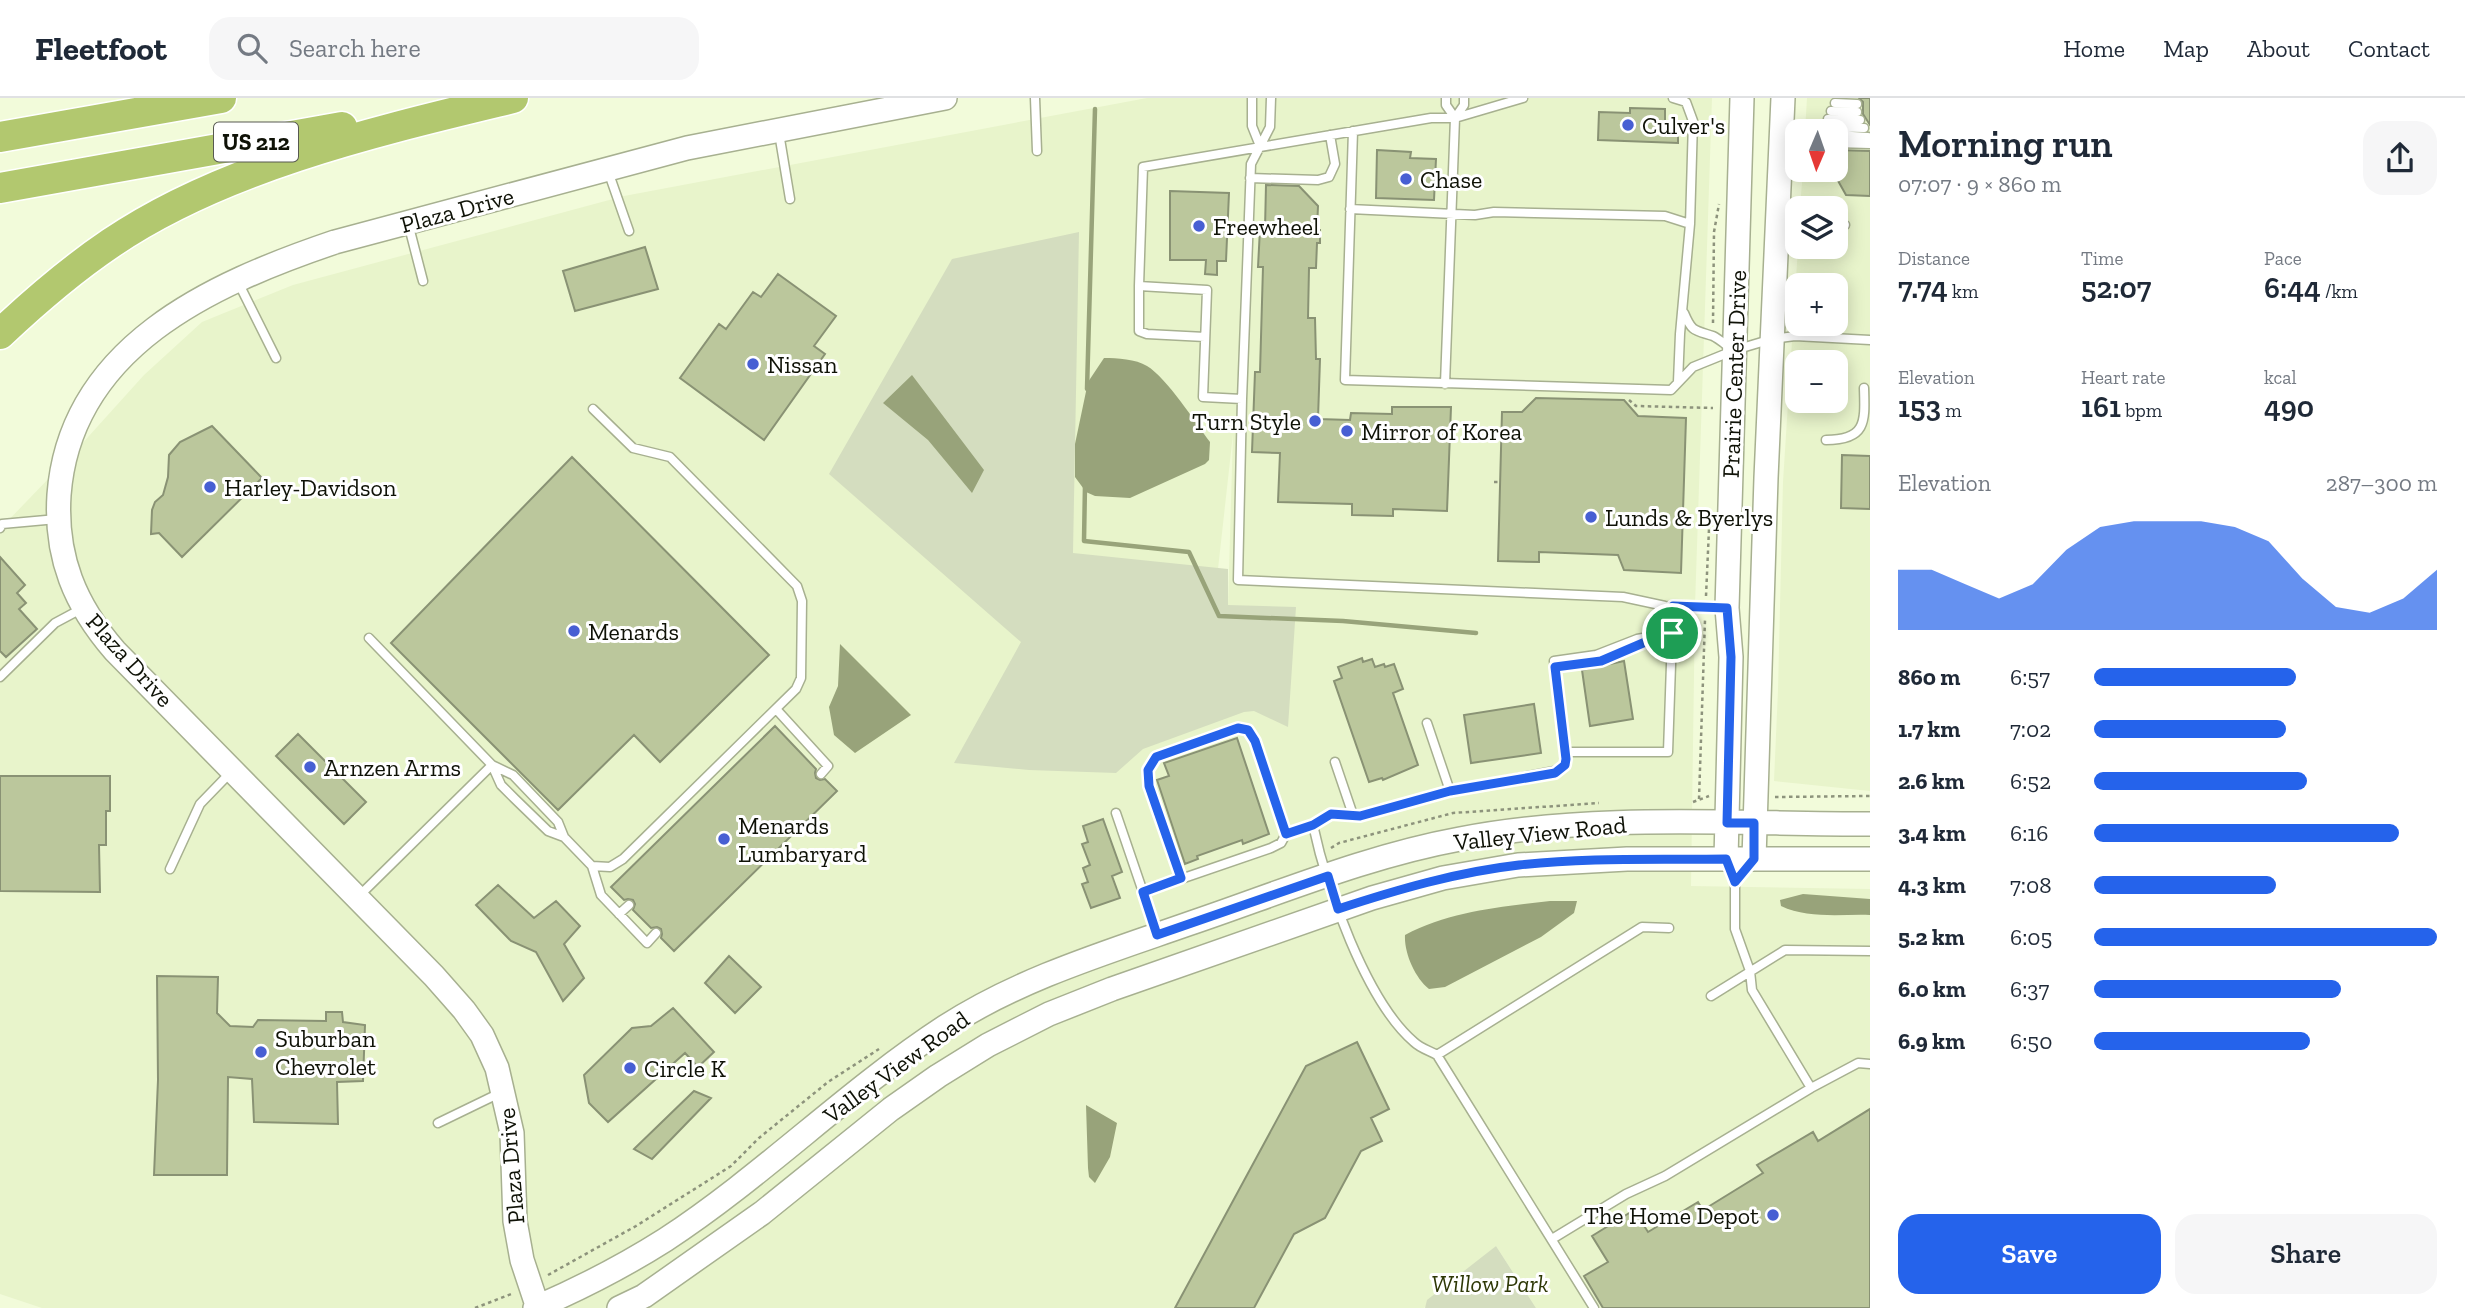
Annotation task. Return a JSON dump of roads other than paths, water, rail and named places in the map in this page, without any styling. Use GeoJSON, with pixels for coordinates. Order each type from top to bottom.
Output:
{"type":"FeatureCollection","features":[{"type":"Feature","properties":{"kind":"highway","name":"US 212"},"geometry":{"type":"LineString","coordinates":[[0,137],[221,98]]}},
{"type":"Feature","properties":{"kind":"highway","name":"US 212"},"geometry":{"type":"LineString","coordinates":[[0,188],[514,98]]}},
{"type":"Feature","properties":{"kind":"highway"},"geometry":{"type":"LineString","coordinates":[[0,334],[55,284],[113,242],[180,204],[250,174],[374,132],[514,98]]}},
{"type":"Feature","properties":{"kind":"main road","name":"Plaza Drive"},"geometry":{"type":"LineString","coordinates":[[537,1308],[522,1260],[515,1221],[512,1133],[497,1068],[482,1035],[464,1010],[115,651],[93,625],[67,573],[57,519],[60,475],[68,441],[81,411],[104,376],[131,347],[172,316],[237,279],[279,261],[335,242],[687,148],[945,98]]}},
{"type":"Feature","properties":{"kind":"main road","name":"Prairie Center Drive"},"geometry":{"type":"LineString","coordinates":[[1726,859],[1731,657],[1716,608],[1735,350],[1742,98]]}},
{"type":"Feature","properties":{"kind":"main road","name":"Prairie Center Drive"},"geometry":{"type":"LineString","coordinates":[[1783,98],[1787,196]]}},
{"type":"Feature","properties":{"kind":"main road","name":"Prairie Center Drive"},"geometry":{"type":"LineString","coordinates":[[1754,859],[1772,339],[1785,243]]}},
{"type":"Feature","properties":{"kind":"main road","name":"Valley View Road"},"geometry":{"type":"LineString","coordinates":[[537,1308],[664,1240],[947,1026],[1009,991],[1064,968],[1328,876],[1427,845],[1499,832],[1575,825],[1870,824]]}},
{"type":"Feature","properties":{"kind":"main road","name":"Valley View Road"},"geometry":{"type":"LineString","coordinates":[[620,1308],[644,1296],[762,1213],[891,1109],[939,1076],[988,1045],[1049,1014],[1099,994],[1338,909],[1443,878],[1518,865],[1627,859],[1870,859]]}},
{"type":"Feature","properties":{"kind":"lane"},"geometry":{"type":"LineString","coordinates":[[1035,98],[1037,151]]}},
{"type":"Feature","properties":{"kind":"lane"},"geometry":{"type":"LineString","coordinates":[[1252,98],[1252,126],[1260,146]]}},
{"type":"Feature","properties":{"kind":"lane"},"geometry":{"type":"LineString","coordinates":[[1271,98],[1270,127],[1251,164],[1250,178],[1238,580],[1623,597],[1673,606],[1716,608]]}},
{"type":"Feature","properties":{"kind":"lane"},"geometry":{"type":"LineString","coordinates":[[1446,98],[1446,104],[1455,118]]}},
{"type":"Feature","properties":{"kind":"lane"},"geometry":{"type":"LineString","coordinates":[[1445,384],[1455,118],[1464,105],[1464,98]]}},
{"type":"Feature","properties":{"kind":"lane"},"geometry":{"type":"LineString","coordinates":[[1205,337],[1147,334],[1139,331],[1143,167],[1431,118],[1455,118],[1523,98]]}},
{"type":"Feature","properties":{"kind":"lane"},"geometry":{"type":"LineString","coordinates":[[1673,98],[1686,102],[1693,121],[1690,224],[1678,385]]}},
{"type":"Feature","properties":{"kind":"lane"},"geometry":{"type":"LineString","coordinates":[[1830,115],[1859,116],[1830,115]]}},
{"type":"Feature","properties":{"kind":"lane"},"geometry":{"type":"LineString","coordinates":[[778,130],[790,199]]}},
{"type":"Feature","properties":{"kind":"lane"},"geometry":{"type":"LineString","coordinates":[[1353,131],[1345,380],[1671,390],[1693,367],[1772,339],[1795,336],[1870,340]]}},
{"type":"Feature","properties":{"kind":"lane"},"geometry":{"type":"LineString","coordinates":[[1250,178],[1318,180],[1329,177],[1335,164],[1330,135]]}},
{"type":"Feature","properties":{"kind":"lane"},"geometry":{"type":"LineString","coordinates":[[1848,137],[1869,141]]}},
{"type":"Feature","properties":{"kind":"lane"},"geometry":{"type":"LineString","coordinates":[[1848,142],[1869,141]]}},
{"type":"Feature","properties":{"kind":"lane"},"geometry":{"type":"LineString","coordinates":[[607,169],[629,231]]}},
{"type":"Feature","properties":{"kind":"lane"},"geometry":{"type":"LineString","coordinates":[[1350,209],[1475,215],[1494,212],[1665,216],[1690,224]]}},
{"type":"Feature","properties":{"kind":"lane"},"geometry":{"type":"LineString","coordinates":[[408,223],[423,281]]}},
{"type":"Feature","properties":{"kind":"lane"},"geometry":{"type":"LineString","coordinates":[[237,279],[276,358]]}},
{"type":"Feature","properties":{"kind":"lane"},"geometry":{"type":"LineString","coordinates":[[1139,286],[1207,289],[1203,397],[1242,399]]}},
{"type":"Feature","properties":{"kind":"lane"},"geometry":{"type":"LineString","coordinates":[[1683,311],[1690,327],[1735,350]]}},
{"type":"Feature","properties":{"kind":"lane"},"geometry":{"type":"LineString","coordinates":[[1826,440],[1841,440],[1853,436],[1861,429],[1865,419],[1864,388]]}},
{"type":"Feature","properties":{"kind":"lane"},"geometry":{"type":"LineString","coordinates":[[593,409],[633,448],[670,457],[797,586],[802,601],[801,678],[796,689],[622,859],[610,867],[593,866]]}},
{"type":"Feature","properties":{"kind":"lane"},"geometry":{"type":"LineString","coordinates":[[0,528],[2,524],[57,519]]}},
{"type":"Feature","properties":{"kind":"lane"},"geometry":{"type":"LineString","coordinates":[[1566,752],[1668,752],[1673,606]]}},
{"type":"Feature","properties":{"kind":"lane"},"geometry":{"type":"LineString","coordinates":[[0,677],[55,623],[83,608]]}},
{"type":"Feature","properties":{"kind":"lane"},"geometry":{"type":"LineString","coordinates":[[1143,892],[1271,848],[1280,843],[1286,834],[1313,825],[1331,814],[1360,816],[1450,791],[1555,773],[1565,765],[1566,752],[1555,667],[1601,661],[1672,633]]}},
{"type":"Feature","properties":{"kind":"lane"},"geometry":{"type":"LineString","coordinates":[[369,638],[492,765],[517,779],[558,822],[564,837],[593,866],[601,895],[647,943],[656,933]]}},
{"type":"Feature","properties":{"kind":"lane"},"geometry":{"type":"LineString","coordinates":[[776,709],[828,766],[821,774]]}},
{"type":"Feature","properties":{"kind":"lane"},"geometry":{"type":"LineString","coordinates":[[1427,723],[1450,791]]}},
{"type":"Feature","properties":{"kind":"lane"},"geometry":{"type":"LineString","coordinates":[[1181,878],[1149,786],[1148,770],[1156,757],[1238,728],[1248,730],[1255,741],[1286,834]]}},
{"type":"Feature","properties":{"kind":"lane"},"geometry":{"type":"LineString","coordinates":[[792,744],[800,736]]}},
{"type":"Feature","properties":{"kind":"lane"},"geometry":{"type":"LineString","coordinates":[[1335,762],[1353,815]]}},
{"type":"Feature","properties":{"kind":"lane"},"geometry":{"type":"LineString","coordinates":[[492,765],[502,785],[515,799],[548,831],[564,837]]}},
{"type":"Feature","properties":{"kind":"lane"},"geometry":{"type":"LineString","coordinates":[[357,898],[492,765]]}},
{"type":"Feature","properties":{"kind":"lane"},"geometry":{"type":"LineString","coordinates":[[170,869],[200,804],[233,770]]}},
{"type":"Feature","properties":{"kind":"lane"},"geometry":{"type":"LineString","coordinates":[[1116,813],[1157,935]]}},
{"type":"Feature","properties":{"kind":"lane"},"geometry":{"type":"LineString","coordinates":[[1313,825],[1320,856],[1338,909],[1362,966],[1382,1004],[1415,1044],[1437,1055],[1594,1308]]}},
{"type":"Feature","properties":{"kind":"lane"},"geometry":{"type":"LineString","coordinates":[[1726,859],[1735,882],[1735,929],[1750,971],[1752,990],[1811,1088]]}},
{"type":"Feature","properties":{"kind":"lane"},"geometry":{"type":"LineString","coordinates":[[1735,882],[1754,859]]}},
{"type":"Feature","properties":{"kind":"lane"},"geometry":{"type":"LineString","coordinates":[[619,914],[629,905]]}},
{"type":"Feature","properties":{"kind":"lane"},"geometry":{"type":"LineString","coordinates":[[1437,1055],[1642,927],[1669,928]]}},
{"type":"Feature","properties":{"kind":"lane"},"geometry":{"type":"LineString","coordinates":[[1711,996],[1785,950],[1870,951]]}},
{"type":"Feature","properties":{"kind":"lane"},"geometry":{"type":"LineString","coordinates":[[1552,1239],[1626,1194],[1675,1171],[1811,1088],[1858,1063],[1870,1064]]}},
{"type":"Feature","properties":{"kind":"lane"},"geometry":{"type":"LineString","coordinates":[[438,1123],[503,1091]]}},
{"type":"Feature","properties":{"kind":"waterway"},"geometry":{"type":"LineString","coordinates":[[1087,389],[1095,109]]}},
{"type":"Feature","properties":{"kind":"waterway"},"geometry":{"type":"LineString","coordinates":[[1085,485],[1084,541],[1189,552],[1219,616],[1343,621],[1476,633]]}},
{"type":"Feature","properties":{"kind":"place","name":"Culver's"},"geometry":{"type":"Point","coordinates":[1628,125]}},
{"type":"Feature","properties":{"kind":"place","name":"Chase"},"geometry":{"type":"Point","coordinates":[1406,179]}},
{"type":"Feature","properties":{"kind":"place","name":"Freewheel"},"geometry":{"type":"Point","coordinates":[1199,226]}},
{"type":"Feature","properties":{"kind":"place","name":"Nissan"},"geometry":{"type":"Point","coordinates":[753,364]}},
{"type":"Feature","properties":{"kind":"place","name":"Turn Style"},"geometry":{"type":"Point","coordinates":[1315,421]}},
{"type":"Feature","properties":{"kind":"place","name":"Mirror of Korea"},"geometry":{"type":"Point","coordinates":[1347,431]}},
{"type":"Feature","properties":{"kind":"place","name":"Harley-Davidson"},"geometry":{"type":"Point","coordinates":[210,487]}},
{"type":"Feature","properties":{"kind":"place","name":"Lunds & Byerlys"},"geometry":{"type":"Point","coordinates":[1591,517]}},
{"type":"Feature","properties":{"kind":"place","name":"Menards"},"geometry":{"type":"Point","coordinates":[574,631]}},
{"type":"Feature","properties":{"kind":"place","name":"Arnzen Arms"},"geometry":{"type":"Point","coordinates":[310,767]}},
{"type":"Feature","properties":{"kind":"place","name":"Menards Lumbaryard"},"geometry":{"type":"Point","coordinates":[724,839]}},
{"type":"Feature","properties":{"kind":"place","name":"Suburban Chevrolet"},"geometry":{"type":"Point","coordinates":[261,1052]}},
{"type":"Feature","properties":{"kind":"place","name":"Circle K"},"geometry":{"type":"Point","coordinates":[630,1068]}},
{"type":"Feature","properties":{"kind":"place","name":"The Home Depot"},"geometry":{"type":"Point","coordinates":[1773,1215]}},
{"type":"Feature","properties":{"kind":"park label","name":"Willow Park"},"geometry":{"type":"Point","coordinates":[1490,1283]}}]}
